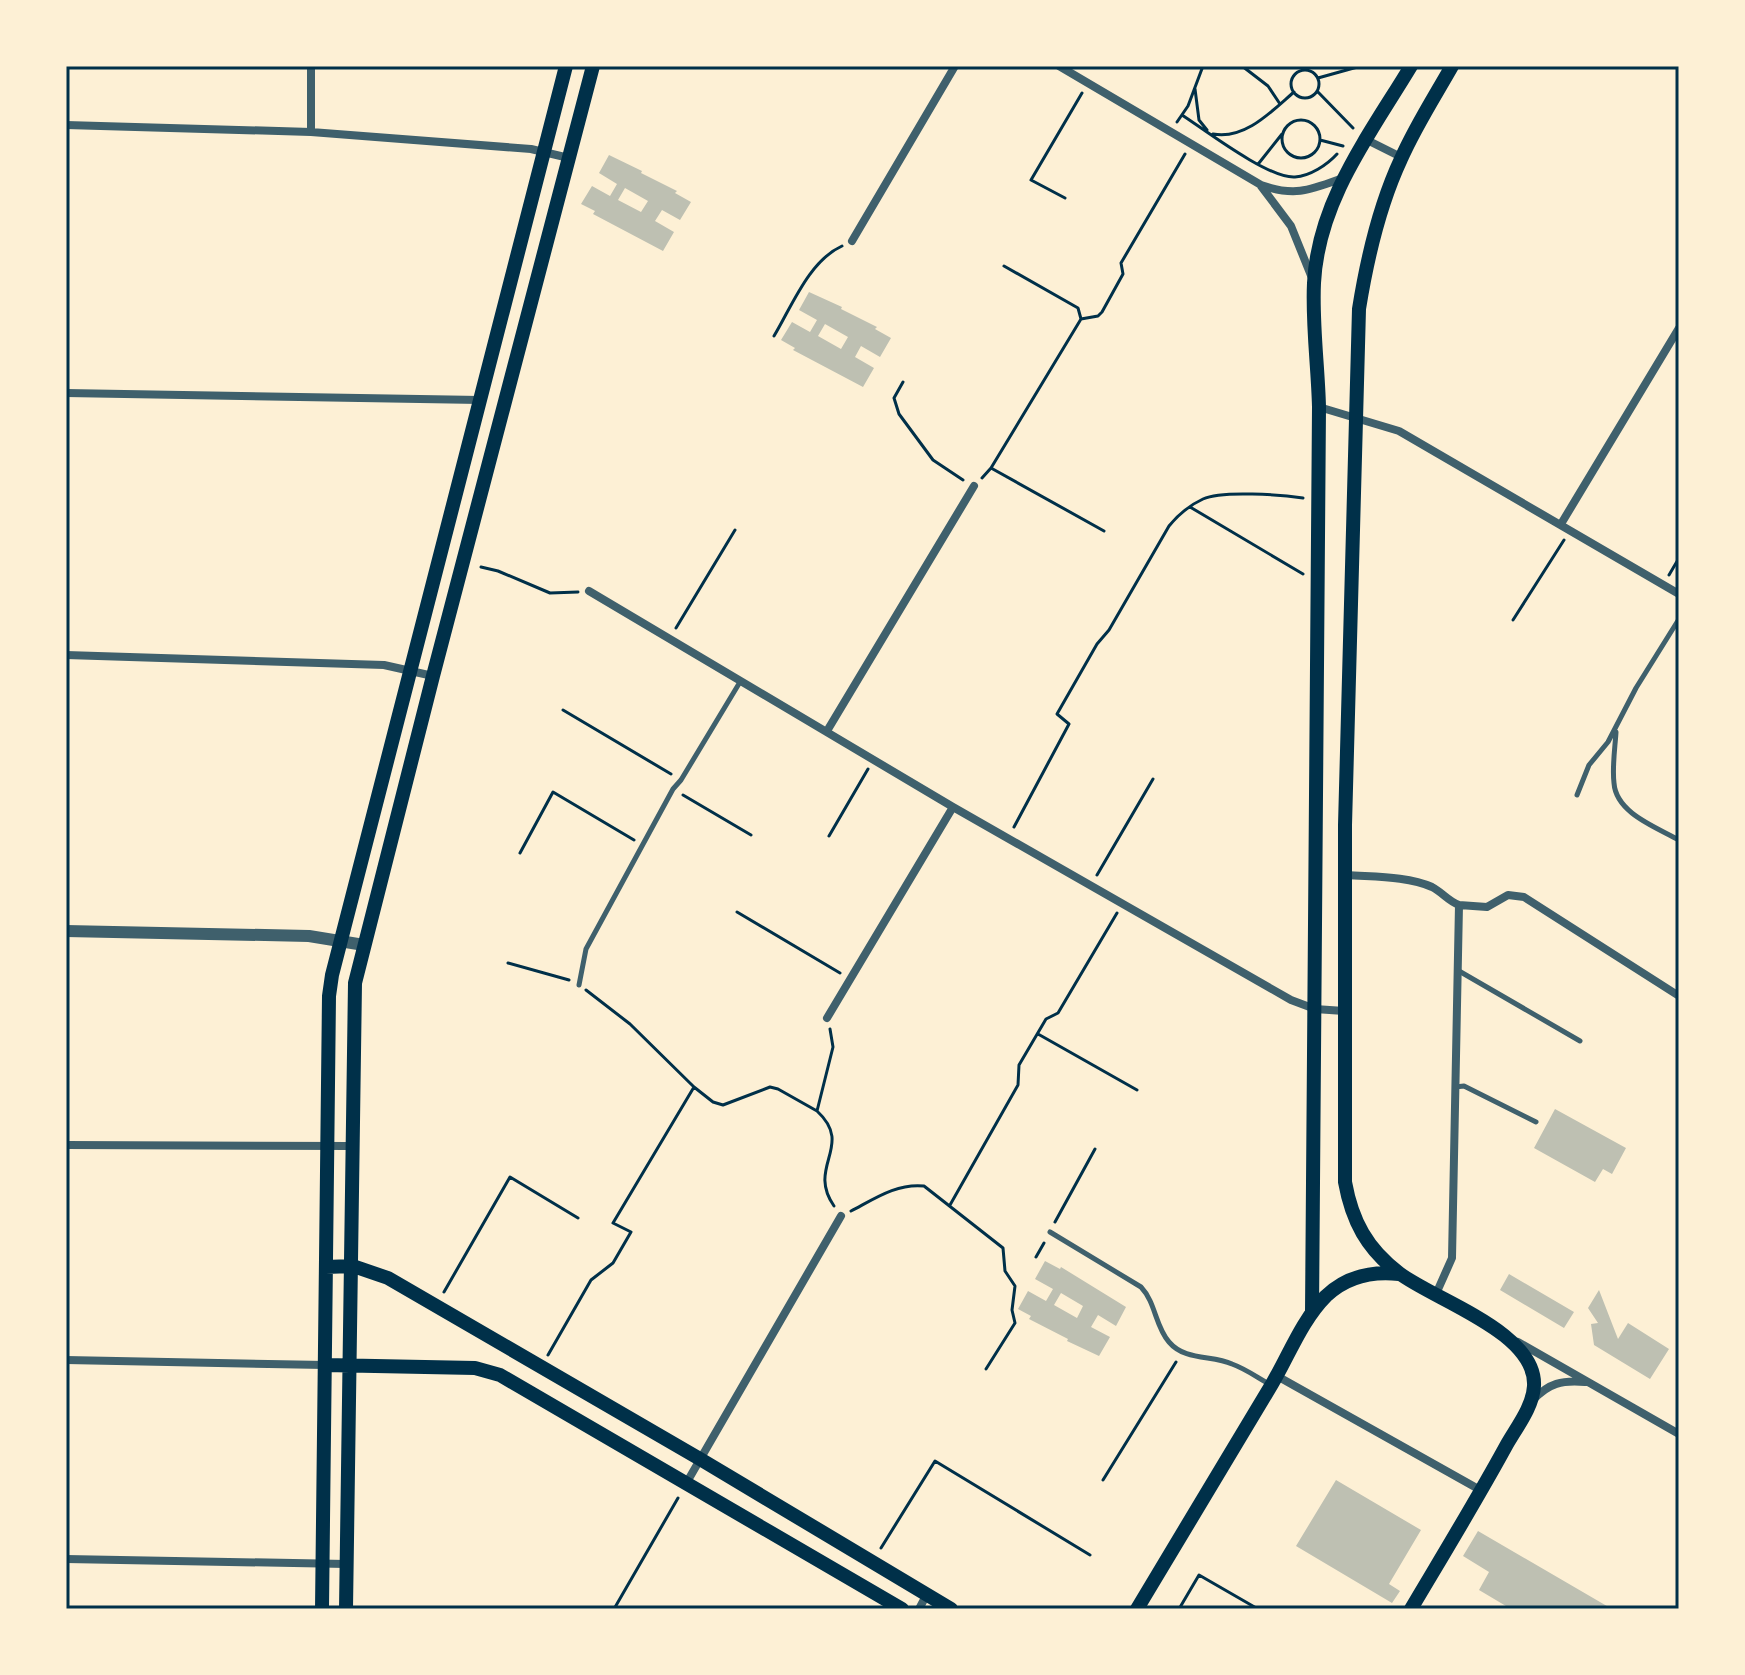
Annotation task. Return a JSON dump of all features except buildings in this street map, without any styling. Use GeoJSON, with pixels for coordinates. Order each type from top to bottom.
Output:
{"type":"FeatureCollection","features":[{"type":"Feature","properties":{"kind":"main road"},"geometry":{"type":"LineString","coordinates":[[322,1609],[329,996],[566,66]]}},
{"type":"Feature","properties":{"kind":"main road"},"geometry":{"type":"LineString","coordinates":[[346,1609],[355,983],[593,66]]}},
{"type":"Feature","properties":{"kind":"main road"},"geometry":{"type":"LineString","coordinates":[[1312,1313],[1319,407],[1314,284],[1322,234],[1343,178],[1411,66]]}},
{"type":"Feature","properties":{"kind":"main road"},"geometry":{"type":"LineString","coordinates":[[1411,1609],[1482,1491],[1528,1405],[1534,1386],[1529,1362],[1500,1331],[1399,1274],[1362,1234],[1349,1206],[1343,1160],[1345,825],[1358,417],[1357,342],[1364,280],[1401,157],[1452,66]]}},
{"type":"Feature","properties":{"kind":"main road"},"geometry":{"type":"LineString","coordinates":[[326,1267],[353,1266],[388,1278],[951,1609]]}},
{"type":"Feature","properties":{"kind":"main road"},"geometry":{"type":"LineString","coordinates":[[1137,1609],[1312,1313],[1327,1295],[1358,1277],[1382,1272],[1399,1274]]}},
{"type":"Feature","properties":{"kind":"main road"},"geometry":{"type":"LineString","coordinates":[[325,1365],[488,1370],[687,1482],[902,1609]]}},
{"type":"Feature","properties":{"kind":"street"},"geometry":{"type":"LineString","coordinates":[[311,66],[311,132]]}},
{"type":"Feature","properties":{"kind":"street"},"geometry":{"type":"LineString","coordinates":[[852,241],[955,66]]}},
{"type":"Feature","properties":{"kind":"street"},"geometry":{"type":"LineString","coordinates":[[1059,66],[1261,185],[1282,193],[1297,193],[1343,178]]}},
{"type":"Feature","properties":{"kind":"street"},"geometry":{"type":"LineString","coordinates":[[66,125],[311,132],[545,151],[569,158]]}},
{"type":"Feature","properties":{"kind":"street"},"geometry":{"type":"LineString","coordinates":[[1367,140],[1401,157]]}},
{"type":"Feature","properties":{"kind":"street"},"geometry":{"type":"LineString","coordinates":[[1261,185],[1291,226],[1314,284]]}},
{"type":"Feature","properties":{"kind":"street"},"geometry":{"type":"LineString","coordinates":[[1561,524],[1679,328]]}},
{"type":"Feature","properties":{"kind":"street"},"geometry":{"type":"LineString","coordinates":[[66,393],[480,400]]}},
{"type":"Feature","properties":{"kind":"street"},"geometry":{"type":"LineString","coordinates":[[1319,407],[1399,431],[1679,594]]}},
{"type":"Feature","properties":{"kind":"street"},"geometry":{"type":"LineString","coordinates":[[827,731],[974,486]]}},
{"type":"Feature","properties":{"kind":"street"},"geometry":{"type":"LineString","coordinates":[[589,591],[953,807],[1291,1000],[1315,1009],[1344,1011]]}},
{"type":"Feature","properties":{"kind":"street"},"geometry":{"type":"LineString","coordinates":[[66,655],[384,665],[433,676]]}},
{"type":"Feature","properties":{"kind":"street"},"geometry":{"type":"LineString","coordinates":[[827,1018],[953,807]]}},
{"type":"Feature","properties":{"kind":"street"},"geometry":{"type":"LineString","coordinates":[[1347,875],[1423,884],[1435,888],[1452,903],[1459,905],[1487,907],[1516,894],[1679,996]]}},
{"type":"Feature","properties":{"kind":"street"},"geometry":{"type":"LineString","coordinates":[[1436,1294],[1452,1258],[1459,905]]}},
{"type":"Feature","properties":{"kind":"street"},"geometry":{"type":"LineString","coordinates":[[66,931],[309,936],[364,945]]}},
{"type":"Feature","properties":{"kind":"street"},"geometry":{"type":"LineString","coordinates":[[66,1145],[352,1146]]}},
{"type":"Feature","properties":{"kind":"street"},"geometry":{"type":"LineString","coordinates":[[687,1482],[841,1216]]}},
{"type":"Feature","properties":{"kind":"street"},"geometry":{"type":"LineString","coordinates":[[1500,1331],[1679,1434]]}},
{"type":"Feature","properties":{"kind":"street"},"geometry":{"type":"LineString","coordinates":[[66,1360],[325,1365]]}},
{"type":"Feature","properties":{"kind":"street"},"geometry":{"type":"LineString","coordinates":[[1528,1405],[1543,1389],[1555,1383],[1565,1380],[1589,1382]]}},
{"type":"Feature","properties":{"kind":"street"},"geometry":{"type":"LineString","coordinates":[[1274,1381],[1482,1491]]}},
{"type":"Feature","properties":{"kind":"street"},"geometry":{"type":"LineString","coordinates":[[66,1559],[346,1564]]}},
{"type":"Feature","properties":{"kind":"street"},"geometry":{"type":"LineString","coordinates":[[919,1609],[927,1594]]}},
{"type":"Feature","properties":{"kind":"lane"},"geometry":{"type":"LineString","coordinates":[[1577,795],[1589,765],[1608,742],[1679,619]]}},
{"type":"Feature","properties":{"kind":"lane"},"geometry":{"type":"LineString","coordinates":[[579,985],[586,949],[645,846],[673,789],[740,681]]}},
{"type":"Feature","properties":{"kind":"lane"},"geometry":{"type":"LineString","coordinates":[[1616,727],[1614,784],[1617,797],[1629,811],[1679,840]]}},
{"type":"Feature","properties":{"kind":"lane"},"geometry":{"type":"LineString","coordinates":[[1458,971],[1580,1041]]}},
{"type":"Feature","properties":{"kind":"lane"},"geometry":{"type":"LineString","coordinates":[[1455,1087],[1464,1086],[1536,1122]]}},
{"type":"Feature","properties":{"kind":"lane"},"geometry":{"type":"LineString","coordinates":[[1050,1232],[1141,1287],[1149,1296],[1169,1343],[1182,1352],[1232,1363],[1274,1381]]}},
{"type":"Feature","properties":{"kind":"path"},"geometry":{"type":"LineString","coordinates":[[1170,132],[1195,89],[1203,66]]}},
{"type":"Feature","properties":{"kind":"path"},"geometry":{"type":"LineString","coordinates":[[1242,66],[1268,86],[1280,104]]}},
{"type":"Feature","properties":{"kind":"path"},"geometry":{"type":"LineString","coordinates":[[1293,66],[1298,72]]}},
{"type":"Feature","properties":{"kind":"path"},"geometry":{"type":"LineString","coordinates":[[1318,78],[1360,66]]}},
{"type":"Feature","properties":{"kind":"path"},"geometry":{"type":"LineString","coordinates":[[1317,91],[1306,98],[1294,92],[1291,84],[1298,72],[1307,70],[1318,78]]}},
{"type":"Feature","properties":{"kind":"path"},"geometry":{"type":"LineString","coordinates":[[1318,78],[1317,91],[1355,130]]}},
{"type":"Feature","properties":{"kind":"path"},"geometry":{"type":"LineString","coordinates":[[1065,198],[1031,180],[1087,83]]}},
{"type":"Feature","properties":{"kind":"path"},"geometry":{"type":"LineString","coordinates":[[1195,89],[1199,120],[1210,133],[1225,136],[1261,121],[1294,92]]}},
{"type":"Feature","properties":{"kind":"path"},"geometry":{"type":"LineString","coordinates":[[1182,115],[1271,172],[1294,177],[1314,172],[1333,159],[1346,144],[1320,140]]}},
{"type":"Feature","properties":{"kind":"path"},"geometry":{"type":"LineString","coordinates":[[1258,164],[1284,129],[1294,120],[1306,120],[1317,128],[1320,140],[1315,152],[1298,158],[1287,152],[1281,141],[1282,134]]}},
{"type":"Feature","properties":{"kind":"path"},"geometry":{"type":"LineString","coordinates":[[1081,319],[1098,316],[1102,312],[1123,274],[1121,263],[1191,144]]}},
{"type":"Feature","properties":{"kind":"path"},"geometry":{"type":"LineString","coordinates":[[774,336],[815,268],[830,251],[852,241]]}},
{"type":"Feature","properties":{"kind":"path"},"geometry":{"type":"LineString","coordinates":[[903,382],[894,398],[899,414],[941,467],[974,486],[991,468],[1081,319],[1078,308],[1004,266]]}},
{"type":"Feature","properties":{"kind":"path"},"geometry":{"type":"LineString","coordinates":[[991,468],[1104,531]]}},
{"type":"Feature","properties":{"kind":"path"},"geometry":{"type":"LineString","coordinates":[[1008,838],[1069,724],[1057,714],[1178,514],[1205,497],[1276,495],[1317,500]]}},
{"type":"Feature","properties":{"kind":"path"},"geometry":{"type":"LineString","coordinates":[[1190,507],[1303,574]]}},
{"type":"Feature","properties":{"kind":"path"},"geometry":{"type":"LineString","coordinates":[[670,639],[735,530]]}},
{"type":"Feature","properties":{"kind":"path"},"geometry":{"type":"LineString","coordinates":[[1513,620],[1570,530]]}},
{"type":"Feature","properties":{"kind":"path"},"geometry":{"type":"LineString","coordinates":[[1664,585],[1679,558]]}},
{"type":"Feature","properties":{"kind":"path"},"geometry":{"type":"LineString","coordinates":[[481,567],[550,593],[589,591]]}},
{"type":"Feature","properties":{"kind":"path"},"geometry":{"type":"LineString","coordinates":[[563,710],[681,780]]}},
{"type":"Feature","properties":{"kind":"path"},"geometry":{"type":"LineString","coordinates":[[829,836],[874,759]]}},
{"type":"Feature","properties":{"kind":"path"},"geometry":{"type":"LineString","coordinates":[[1091,885],[1153,779]]}},
{"type":"Feature","properties":{"kind":"path"},"geometry":{"type":"LineString","coordinates":[[673,789],[751,835]]}},
{"type":"Feature","properties":{"kind":"path"},"geometry":{"type":"LineString","coordinates":[[520,853],[553,792],[645,846]]}},
{"type":"Feature","properties":{"kind":"path"},"geometry":{"type":"LineString","coordinates":[[950,1205],[1018,1085],[1019,1065],[1046,1019],[1058,1013],[1123,904]]}},
{"type":"Feature","properties":{"kind":"path"},"geometry":{"type":"LineString","coordinates":[[737,912],[850,979]]}},
{"type":"Feature","properties":{"kind":"path"},"geometry":{"type":"LineString","coordinates":[[508,963],[579,985],[630,1024],[713,1102],[723,1105],[770,1087],[817,1111],[834,1134],[823,1181],[825,1193],[841,1216],[895,1188],[912,1184],[924,1186],[1003,1248],[1005,1271],[1015,1286],[1012,1310],[1015,1323],[986,1369]]}},
{"type":"Feature","properties":{"kind":"path"},"geometry":{"type":"LineString","coordinates":[[817,1111],[833,1047],[827,1018]]}},
{"type":"Feature","properties":{"kind":"path"},"geometry":{"type":"LineString","coordinates":[[1038,1034],[1137,1090]]}},
{"type":"Feature","properties":{"kind":"path"},"geometry":{"type":"LineString","coordinates":[[541,1366],[591,1280],[613,1263],[631,1232],[613,1223],[694,1087]]}},
{"type":"Feature","properties":{"kind":"path"},"geometry":{"type":"LineString","coordinates":[[1036,1257],[1095,1149]]}},
{"type":"Feature","properties":{"kind":"path"},"geometry":{"type":"LineString","coordinates":[[436,1305],[510,1177],[578,1218]]}},
{"type":"Feature","properties":{"kind":"path"},"geometry":{"type":"LineString","coordinates":[[1103,1480],[1182,1352]]}},
{"type":"Feature","properties":{"kind":"path"},"geometry":{"type":"LineString","coordinates":[[873,1562],[935,1461],[1090,1555]]}},
{"type":"Feature","properties":{"kind":"path"},"geometry":{"type":"LineString","coordinates":[[614,1609],[687,1482]]}},
{"type":"Feature","properties":{"kind":"path"},"geometry":{"type":"LineString","coordinates":[[1179,1609],[1199,1575],[1258,1609]]}}]}
